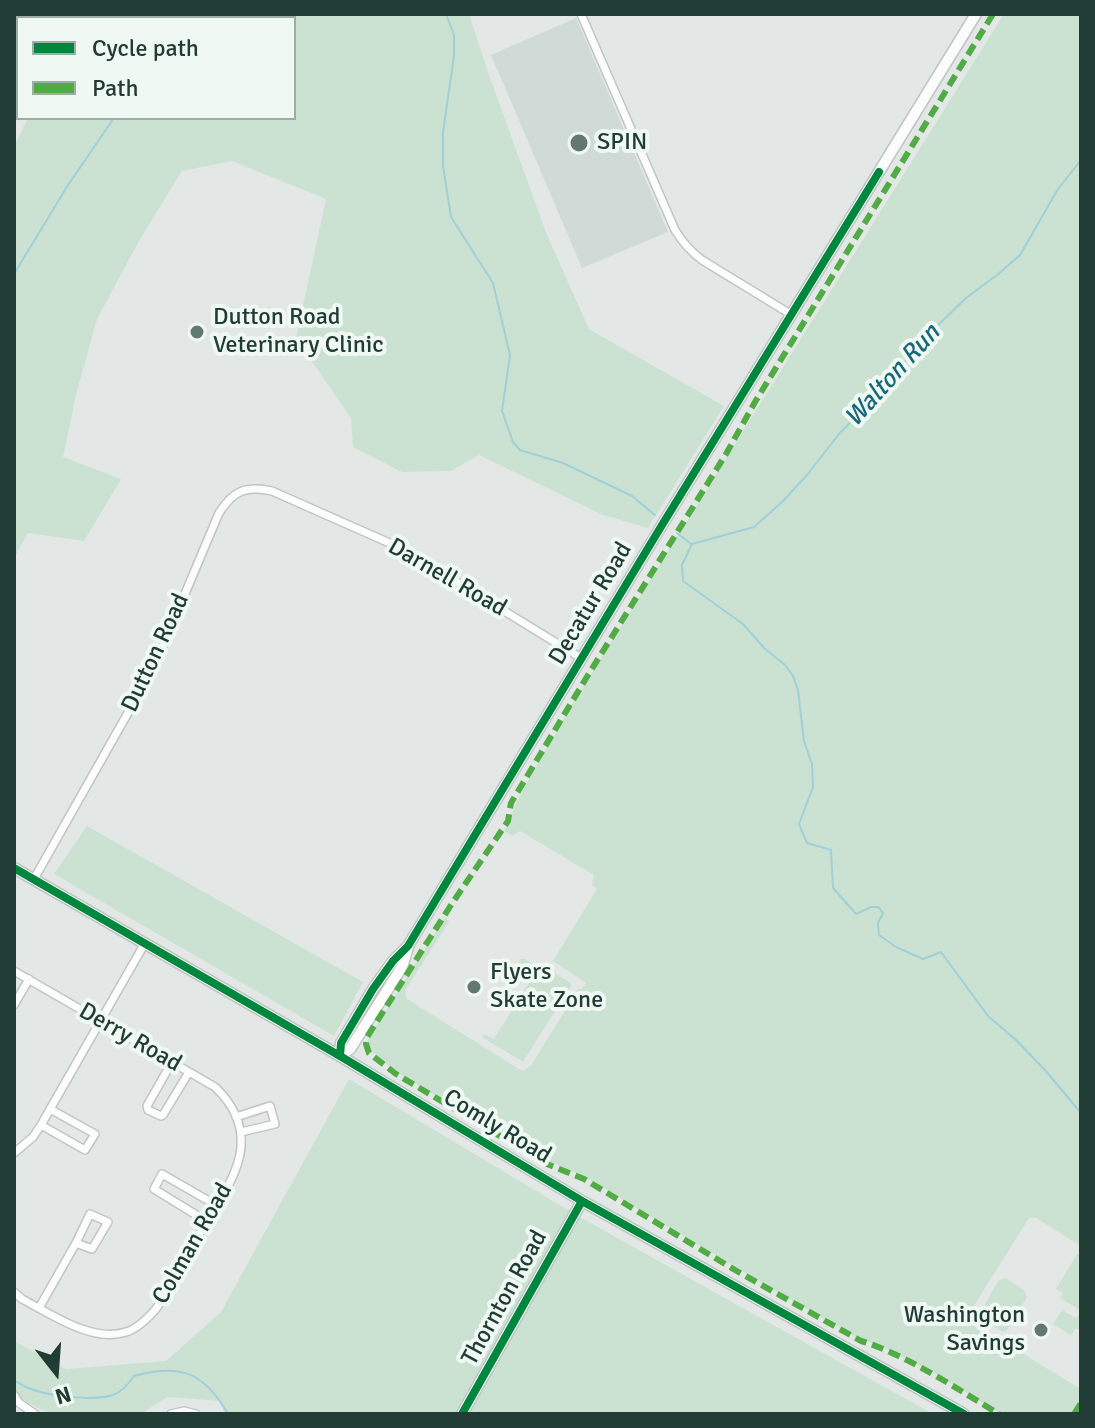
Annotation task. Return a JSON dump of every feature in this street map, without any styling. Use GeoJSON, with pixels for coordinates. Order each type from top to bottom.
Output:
{"type":"FeatureCollection","features":[{"type":"Feature","properties":{"kind":"street"},"geometry":{"type":"LineString","coordinates":[[581,14],[682,241],[702,260],[792,315]]}},
{"type":"Feature","properties":{"kind":"street","name":"Decatur Road"},"geometry":{"type":"LineString","coordinates":[[340,1056],[350,1049],[402,967],[408,946],[581,658],[976,14]]}},
{"type":"Feature","properties":{"kind":"street","name":"Dutton Road"},"geometry":{"type":"LineString","coordinates":[[34,879],[155,665],[225,502],[233,495],[257,487],[308,507]]}},
{"type":"Feature","properties":{"kind":"street","name":"Darnell Road"},"geometry":{"type":"LineString","coordinates":[[308,507],[403,549],[581,658]]}},
{"type":"Feature","properties":{"kind":"street","name":"Comly Road"},"geometry":{"type":"LineString","coordinates":[[14,868],[340,1056],[582,1201],[964,1414]]}},
{"type":"Feature","properties":{"kind":"street"},"geometry":{"type":"LineString","coordinates":[[14,1153],[33,1137],[41,1125],[145,943]]}},
{"type":"Feature","properties":{"kind":"street","name":"Derry Road"},"geometry":{"type":"LineString","coordinates":[[14,971],[215,1087],[223,1094],[236,1117]]}},
{"type":"Feature","properties":{"kind":"street"},"geometry":{"type":"LineString","coordinates":[[14,1005],[29,979]]}},
{"type":"Feature","properties":{"kind":"street"},"geometry":{"type":"LineString","coordinates":[[172,1062],[147,1106],[148,1110],[163,1115],[189,1072]]}},
{"type":"Feature","properties":{"kind":"street"},"geometry":{"type":"LineString","coordinates":[[236,1117],[270,1106],[275,1124],[241,1132]]}},
{"type":"Feature","properties":{"kind":"street"},"geometry":{"type":"LineString","coordinates":[[41,1125],[85,1150],[95,1134],[50,1109]]}},
{"type":"Feature","properties":{"kind":"street","name":"Colman Road"},"geometry":{"type":"LineString","coordinates":[[14,1292],[39,1308],[100,1335],[127,1332],[147,1318],[157,1307],[236,1169],[240,1158],[241,1132],[236,1117]]}},
{"type":"Feature","properties":{"kind":"street"},"geometry":{"type":"LineString","coordinates":[[206,1221],[154,1189],[162,1174],[216,1205]]}},
{"type":"Feature","properties":{"kind":"street","name":"Thornton Road"},"geometry":{"type":"LineString","coordinates":[[462,1414],[582,1201]]}},
{"type":"Feature","properties":{"kind":"street"},"geometry":{"type":"LineString","coordinates":[[39,1308],[90,1214],[108,1222],[92,1249],[76,1243]]}},
{"type":"Feature","properties":{"kind":"street"},"geometry":{"type":"LineString","coordinates":[[14,1395],[19,1403],[35,1414]]}},
{"type":"Feature","properties":{"kind":"street"},"geometry":{"type":"LineString","coordinates":[[171,1414],[184,1411],[196,1414]]}},
{"type":"Feature","properties":{"kind":"shaded area","name":"SPIN"},"geometry":{"type":"Polygon","coordinates":[[[576,18],[668,232],[582,268],[491,55],[576,18]]]}},
{"type":"Feature","properties":{"kind":"green space"},"geometry":{"type":"Polygon","coordinates":[[[469,14],[547,235],[589,329],[724,406],[648,528],[603,515],[479,455],[451,471],[402,472],[353,447],[351,418],[296,338],[326,199],[232,161],[182,171],[140,239],[97,319],[63,457],[121,479],[84,541],[28,533],[14,558],[14,146],[27,120],[296,120],[296,16],[42,16],[469,14]]]}},
{"type":"Feature","properties":{"kind":"green space"},"geometry":{"type":"Polygon","coordinates":[[[1004,14],[1081,14],[1081,1246],[1036,1218],[1029,1218],[975,1304],[972,1317],[980,1328],[1081,1389],[1081,1402],[1073,1414],[1001,1414],[934,1373],[858,1338],[782,1295],[585,1177],[537,1156],[396,1072],[368,1046],[368,1039],[445,917],[449,922],[406,989],[407,999],[519,1069],[524,1071],[532,1064],[579,988],[582,989],[586,983],[553,961],[597,889],[592,885],[594,875],[520,831],[512,836],[504,831],[526,784],[575,700],[1004,14]]]}},
{"type":"Feature","properties":{"kind":"green space"},"geometry":{"type":"Polygon","coordinates":[[[87,826],[363,982],[334,1036],[54,874],[87,826]]]}},
{"type":"Feature","properties":{"kind":"green space"},"geometry":{"type":"Polygon","coordinates":[[[520,959],[538,967],[540,964],[572,984],[523,1062],[482,1037],[484,1034],[494,1039],[530,981],[513,970],[520,959]]]}},
{"type":"Feature","properties":{"kind":"green space"},"geometry":{"type":"Polygon","coordinates":[[[349,1079],[585,1220],[933,1414],[225,1414],[220,1401],[167,1397],[141,1414],[50,1414],[14,1392],[14,1341],[66,1369],[166,1361],[221,1312],[349,1079]]]}},
{"type":"Feature","properties":{"kind":"green space"},"geometry":{"type":"Polygon","coordinates":[[[1077,1254],[1081,1255],[1081,1311],[1060,1298],[1063,1293],[1056,1289],[1077,1254]]]}},
{"type":"Feature","properties":{"kind":"green space"},"geometry":{"type":"Polygon","coordinates":[[[1005,1278],[1024,1290],[1027,1297],[1003,1332],[983,1320],[980,1313],[998,1281],[1005,1278]]]}},
{"type":"Feature","properties":{"kind":"green space"},"geometry":{"type":"Polygon","coordinates":[[[1062,1310],[1076,1318],[1081,1311],[1081,1331],[1076,1328],[1071,1335],[1053,1324],[1062,1310]]]}},
{"type":"Feature","properties":{"kind":"waterway","name":"Walton Run"},"geometry":{"type":"LineString","coordinates":[[446,14],[454,35],[454,56],[443,132],[443,166],[451,217],[493,283],[510,355],[502,411],[513,442],[520,450],[563,463],[632,496],[655,515]]}},
{"type":"Feature","properties":{"kind":"waterway","name":"Walton Run"},"geometry":{"type":"LineString","coordinates":[[14,274],[68,185],[113,120]]}},
{"type":"Feature","properties":{"kind":"waterway","name":"Walton Run"},"geometry":{"type":"LineString","coordinates":[[692,544],[754,527],[783,501],[929,334],[966,298],[1020,255],[1058,189],[1081,160]]}},
{"type":"Feature","properties":{"kind":"waterway","name":"Walton Run"},"geometry":{"type":"LineString","coordinates":[[677,533],[691,544]]}},
{"type":"Feature","properties":{"kind":"waterway"},"geometry":{"type":"LineString","coordinates":[[692,544],[682,565],[683,581],[743,624],[793,676],[798,690],[804,741],[812,764],[813,787],[799,824],[807,843],[831,850],[833,888],[856,914],[878,907],[883,913],[878,923],[879,935],[896,947],[923,959],[941,952],[988,1016],[1045,1070],[1081,1113]]}},
{"type":"Feature","properties":{"kind":"waterway"},"geometry":{"type":"LineString","coordinates":[[14,1380],[49,1394],[97,1398],[118,1393],[134,1376],[178,1371],[200,1380],[228,1414]]}},
{"type":"Feature","properties":{"kind":"marked path"},"geometry":{"type":"LineString","coordinates":[[993,14],[511,803],[508,821],[451,905],[367,1037],[366,1044],[369,1053],[396,1074],[547,1164],[584,1179],[735,1270],[861,1341],[913,1363],[999,1414]]}},
{"type":"Feature","properties":{"kind":"marked path"},"geometry":{"type":"LineString","coordinates":[[1074,1414],[1081,1403]]}},
{"type":"Feature","properties":{"kind":"cycle path"},"geometry":{"type":"LineString","coordinates":[[340,1056],[341,1043],[373,989],[408,946],[879,172]]}},
{"type":"Feature","properties":{"kind":"cycle path"},"geometry":{"type":"LineString","coordinates":[[14,868],[340,1056],[582,1201],[964,1414]]}},
{"type":"Feature","properties":{"kind":"cycle path"},"geometry":{"type":"LineString","coordinates":[[462,1414],[582,1201]]}},
{"type":"Feature","properties":{"kind":"place","name":"SPIN"},"geometry":{"type":"Point","coordinates":[579,143]}},
{"type":"Feature","properties":{"kind":"place","name":"Dutton Road Veterinary Clinic"},"geometry":{"type":"Point","coordinates":[197,332]}},
{"type":"Feature","properties":{"kind":"place","name":"Flyers Skate Zone"},"geometry":{"type":"Point","coordinates":[474,987]}},
{"type":"Feature","properties":{"kind":"place","name":"Washington Savings"},"geometry":{"type":"Point","coordinates":[1041,1330]}}]}
